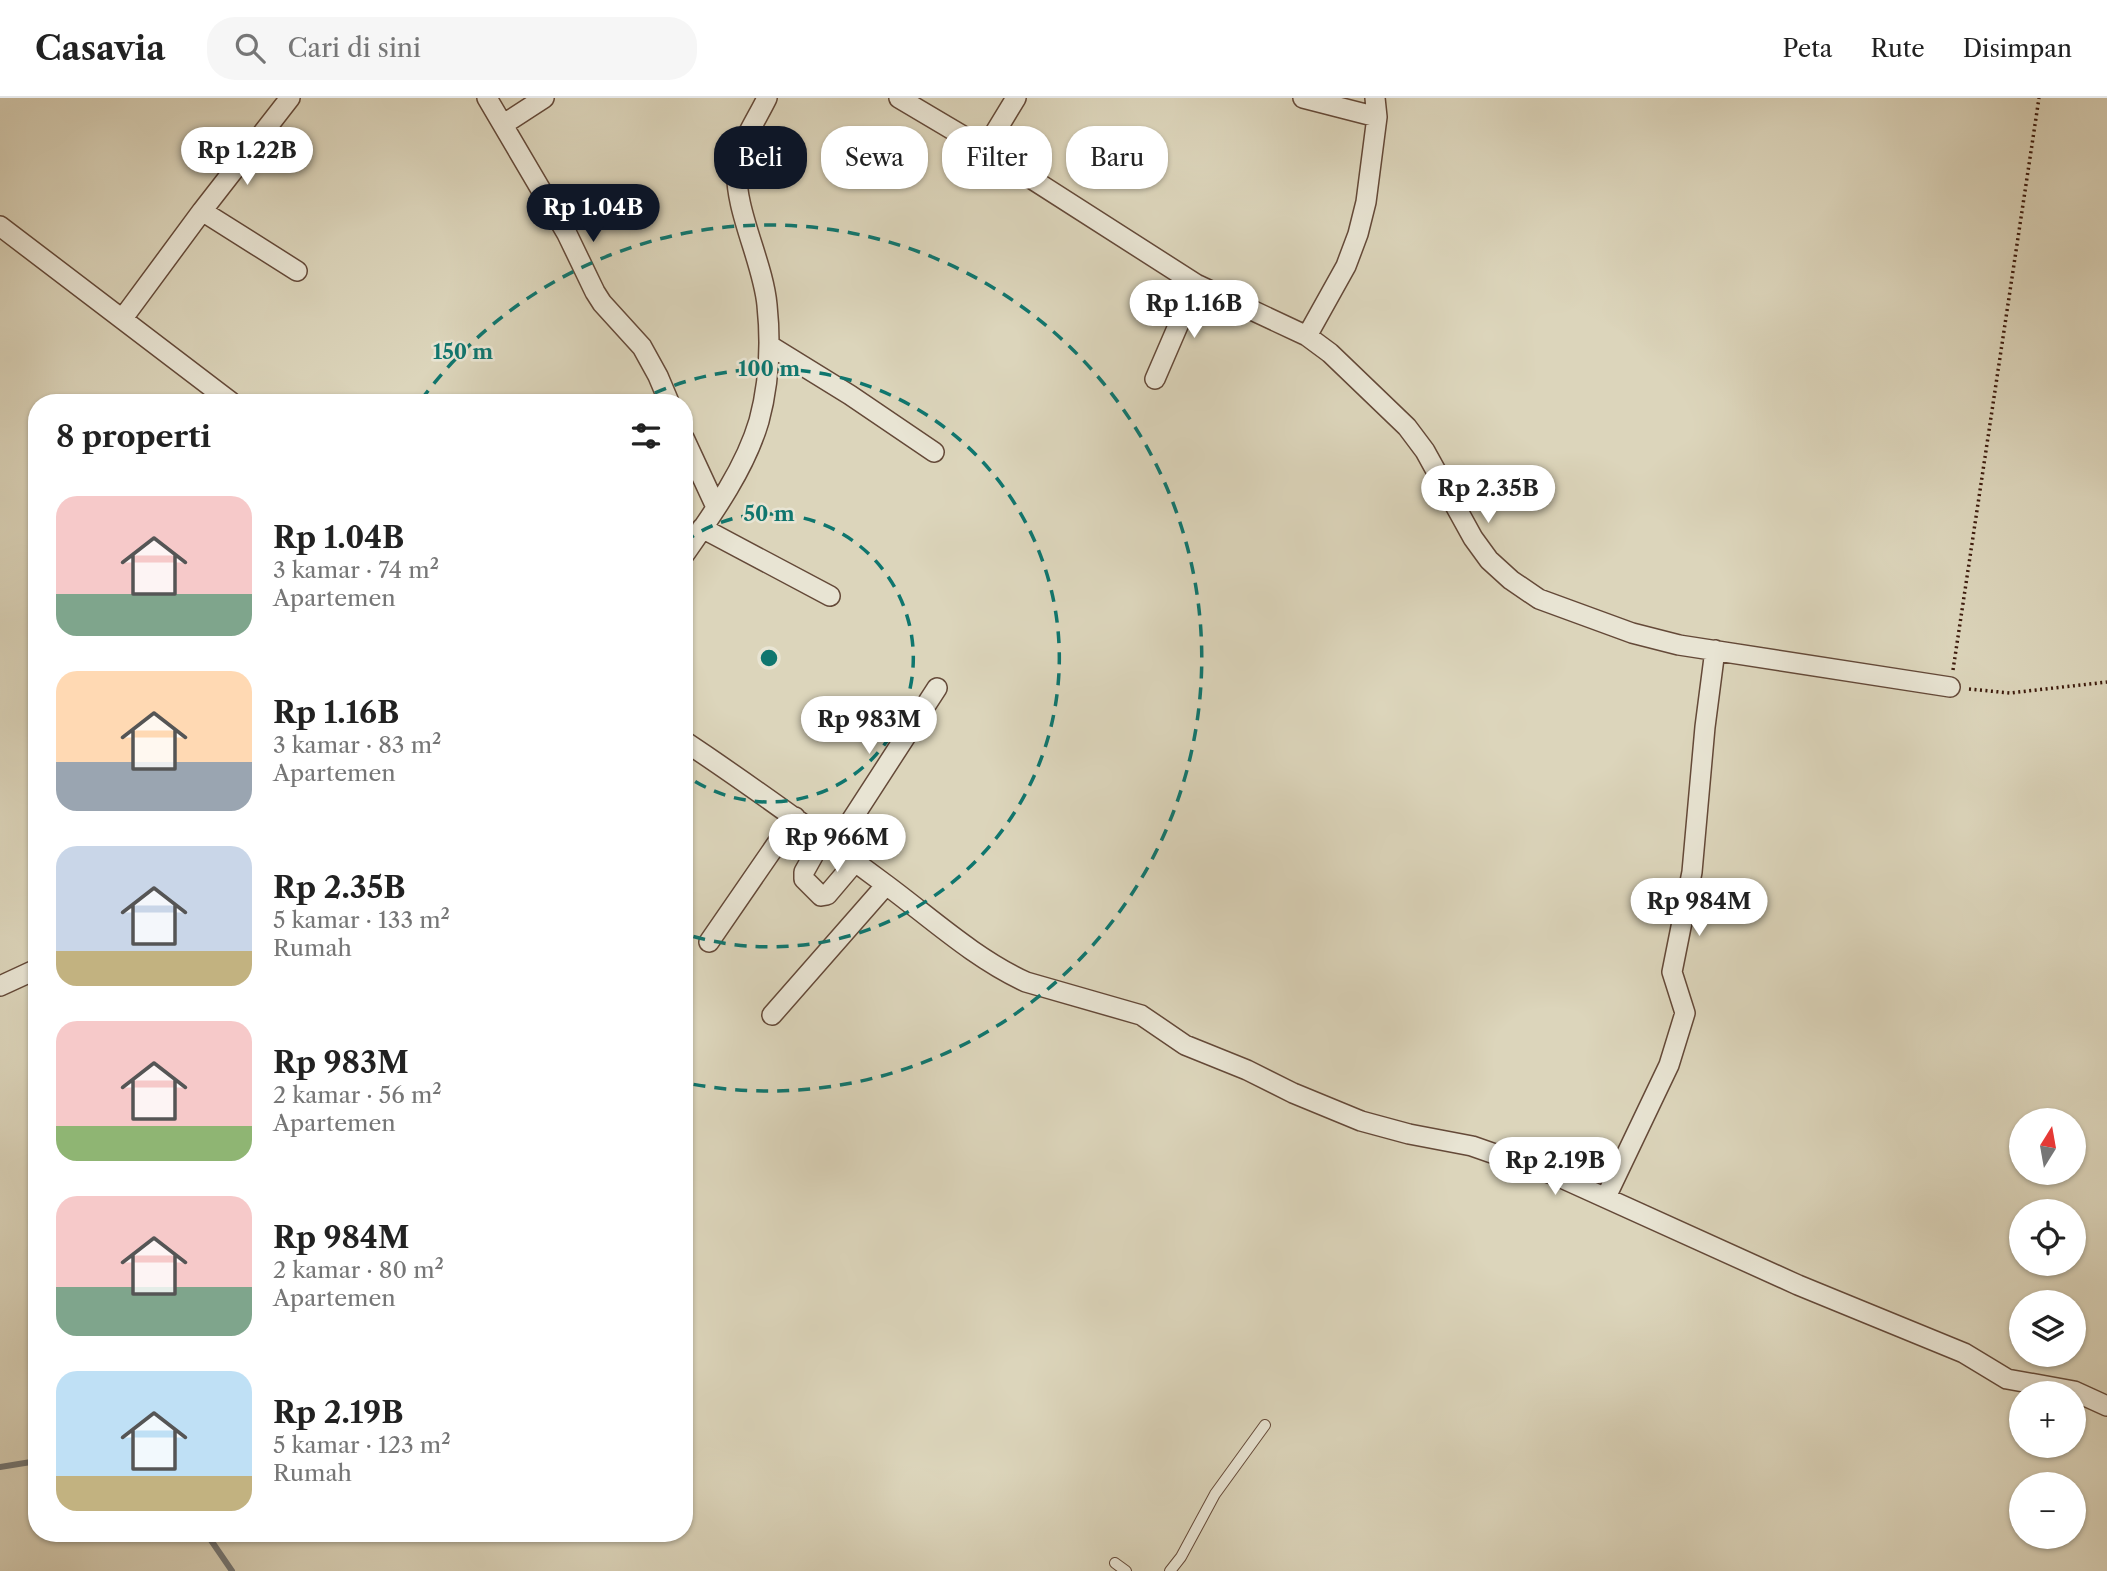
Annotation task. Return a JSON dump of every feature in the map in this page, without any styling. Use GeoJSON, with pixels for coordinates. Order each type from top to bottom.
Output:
{"type":"FeatureCollection","features":[{"type":"Feature","properties":{"kind":"street"},"geometry":{"type":"LineString","coordinates":[[123,318],[290,98]]}},
{"type":"Feature","properties":{"kind":"street"},"geometry":{"type":"LineString","coordinates":[[487,98],[566,234],[595,292],[642,347],[666,394]]}},
{"type":"Feature","properties":{"kind":"street"},"geometry":{"type":"LineString","coordinates":[[504,124],[544,98]]}},
{"type":"Feature","properties":{"kind":"street"},"geometry":{"type":"LineString","coordinates":[[693,542],[740,465],[759,421],[769,345],[765,287],[740,199],[737,166],[740,153],[767,98]]}},
{"type":"Feature","properties":{"kind":"street"},"geometry":{"type":"LineString","coordinates":[[899,98],[946,126]]}},
{"type":"Feature","properties":{"kind":"street"},"geometry":{"type":"LineString","coordinates":[[999,126],[1016,98]]}},
{"type":"Feature","properties":{"kind":"street"},"geometry":{"type":"LineString","coordinates":[[1303,98],[1376,107],[1366,202],[1358,234],[1346,266],[1307,336]]}},
{"type":"Feature","properties":{"kind":"street"},"geometry":{"type":"LineString","coordinates":[[1048,189],[1196,284],[1307,336],[1330,353],[1406,427],[1425,451],[1472,538],[1489,560],[1511,580],[1539,599],[1632,633],[1679,645],[1950,687]]}},
{"type":"Feature","properties":{"kind":"street"},"geometry":{"type":"LineString","coordinates":[[202,211],[297,271]]}},
{"type":"Feature","properties":{"kind":"street"},"geometry":{"type":"LineString","coordinates":[[0,226],[222,394]]}},
{"type":"Feature","properties":{"kind":"street"},"geometry":{"type":"LineString","coordinates":[[1155,379],[1196,284]]}},
{"type":"Feature","properties":{"kind":"street"},"geometry":{"type":"LineString","coordinates":[[769,345],[850,395],[934,452]]}},
{"type":"Feature","properties":{"kind":"street"},"geometry":{"type":"LineString","coordinates":[[693,457],[716,507]]}},
{"type":"Feature","properties":{"kind":"street"},"geometry":{"type":"LineString","coordinates":[[702,528],[830,596]]}},
{"type":"Feature","properties":{"kind":"street"},"geometry":{"type":"LineString","coordinates":[[1606,1197],[1669,1065],[1685,1013],[1672,972],[1692,872],[1715,650]]}},
{"type":"Feature","properties":{"kind":"street"},"geometry":{"type":"LineString","coordinates":[[855,862],[827,895],[821,896],[804,879],[804,872],[829,843],[937,688]]}},
{"type":"Feature","properties":{"kind":"street"},"geometry":{"type":"LineString","coordinates":[[693,747],[795,817],[955,939],[1012,976],[1141,1015],[1185,1045],[1361,1121],[1409,1134],[1472,1146],[1555,1175],[1798,1285],[1965,1353],[2007,1379],[2074,1391],[2107,1406]]}},
{"type":"Feature","properties":{"kind":"street"},"geometry":{"type":"LineString","coordinates":[[709,942],[795,817]]}},
{"type":"Feature","properties":{"kind":"street"},"geometry":{"type":"LineString","coordinates":[[772,1015],[886,885]]}},
{"type":"Feature","properties":{"kind":"street"},"geometry":{"type":"LineString","coordinates":[[0,986],[28,973]]}},
{"type":"Feature","properties":{"kind":"lane"},"geometry":{"type":"LineString","coordinates":[[1170,1571],[1181,1557],[1215,1494],[1265,1425]]}},
{"type":"Feature","properties":{"kind":"lane"},"geometry":{"type":"LineString","coordinates":[[1115,1563],[1126,1571]]}},
{"type":"Feature","properties":{"kind":"path"},"geometry":{"type":"LineString","coordinates":[[2039,98],[1950,687],[2010,694],[2107,682]]}},
{"type":"Feature","properties":{"kind":"waterway"},"geometry":{"type":"LineString","coordinates":[[0,1467],[28,1462]]}},
{"type":"Feature","properties":{"kind":"waterway"},"geometry":{"type":"LineString","coordinates":[[212,1542],[232,1571]]}}]}
